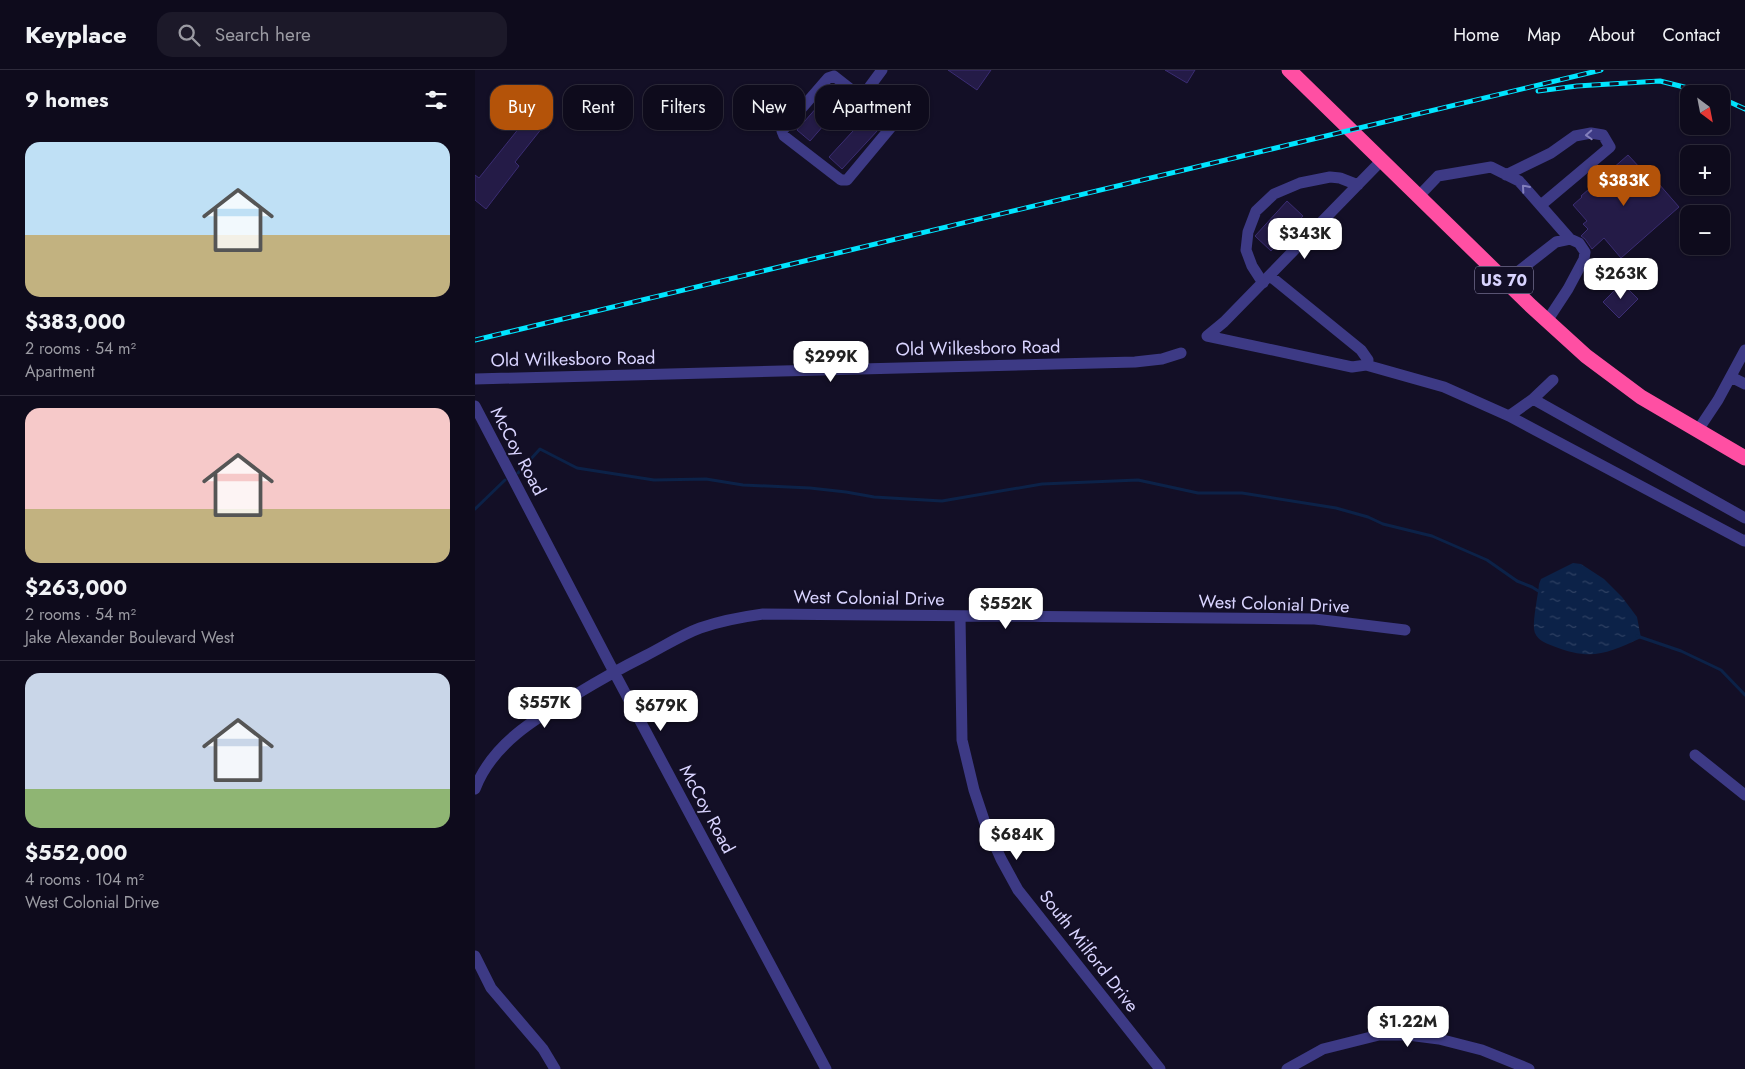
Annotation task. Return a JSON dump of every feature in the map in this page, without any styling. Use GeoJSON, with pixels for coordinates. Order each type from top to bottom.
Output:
{"type":"FeatureCollection","features":[{"type":"Feature","properties":{"kind":"highway","name":"US 70"},"geometry":{"type":"LineString","coordinates":[[1289,70],[1418,197],[1586,356],[1633,391],[1745,458]]}},
{"type":"Feature","properties":{"kind":"street"},"geometry":{"type":"LineString","coordinates":[[870,85],[881,70]]}},
{"type":"Feature","properties":{"kind":"street"},"geometry":{"type":"LineString","coordinates":[[834,76],[862,97],[890,120],[892,126],[847,180],[841,180],[784,136],[782,131],[827,78],[834,76]]}},
{"type":"Feature","properties":{"kind":"street"},"geometry":{"type":"LineString","coordinates":[[1506,175],[1551,152],[1575,136],[1591,133],[1603,135],[1610,147],[1541,205]]}},
{"type":"Feature","properties":{"kind":"street"},"geometry":{"type":"LineString","coordinates":[[1381,161],[1266,280],[1224,322],[1207,336],[1352,367],[1366,365],[1444,387],[1509,416],[1745,540]]}},
{"type":"Feature","properties":{"kind":"street"},"geometry":{"type":"LineString","coordinates":[[1418,197],[1438,176],[1491,167],[1519,181],[1570,239],[1579,243],[1585,252],[1584,259],[1568,290],[1547,321]]}},
{"type":"Feature","properties":{"kind":"street"},"geometry":{"type":"LineString","coordinates":[[1359,185],[1340,178],[1330,177],[1300,183],[1274,194],[1256,211],[1248,232],[1246,250],[1252,266],[1266,280],[1361,350],[1368,360],[1366,365]]}},
{"type":"Feature","properties":{"kind":"street"},"geometry":{"type":"LineString","coordinates":[[1506,281],[1556,242],[1570,239]]}},
{"type":"Feature","properties":{"kind":"street"},"geometry":{"type":"LineString","coordinates":[[1698,430],[1718,400],[1745,350]]}},
{"type":"Feature","properties":{"kind":"street","name":"Old Wilkesboro Road"},"geometry":{"type":"LineString","coordinates":[[475,379],[1135,362],[1162,359],[1181,353]]}},
{"type":"Feature","properties":{"kind":"street"},"geometry":{"type":"LineString","coordinates":[[1731,377],[1745,384]]}},
{"type":"Feature","properties":{"kind":"street"},"geometry":{"type":"LineString","coordinates":[[1509,416],[1533,399],[1553,380]]}},
{"type":"Feature","properties":{"kind":"street"},"geometry":{"type":"LineString","coordinates":[[1533,399],[1745,518]]}},
{"type":"Feature","properties":{"kind":"street","name":"McCoy Road"},"geometry":{"type":"LineString","coordinates":[[475,406],[614,672],[826,1069]]}},
{"type":"Feature","properties":{"kind":"street","name":"West Colonial Drive"},"geometry":{"type":"LineString","coordinates":[[475,789],[480,775],[497,752],[519,732],[546,712],[614,672],[699,629],[732,619],[763,614],[1315,620],[1405,630]]}},
{"type":"Feature","properties":{"kind":"street","name":"South Milford Drive"},"geometry":{"type":"LineString","coordinates":[[960,616],[963,740],[974,790],[989,832],[1018,890],[1160,1069]]}},
{"type":"Feature","properties":{"kind":"street"},"geometry":{"type":"LineString","coordinates":[[1695,755],[1745,795]]}},
{"type":"Feature","properties":{"kind":"street"},"geometry":{"type":"LineString","coordinates":[[475,956],[491,988],[543,1049],[555,1069]]}},
{"type":"Feature","properties":{"kind":"street"},"geometry":{"type":"LineString","coordinates":[[1287,1069],[1323,1048],[1379,1035],[1439,1039],[1482,1050],[1529,1069]]}},
{"type":"Feature","properties":{"kind":"water"},"geometry":{"type":"Polygon","coordinates":[[[1573,563],[1581,564],[1604,579],[1622,597],[1637,617],[1641,638],[1608,652],[1588,654],[1566,651],[1538,638],[1534,624],[1541,579],[1573,563]]]}},
{"type":"Feature","properties":{"kind":"building"},"geometry":{"type":"Polygon","coordinates":[[[948,70],[991,70],[977,90],[948,70]]]}},
{"type":"Feature","properties":{"kind":"building"},"geometry":{"type":"Polygon","coordinates":[[[1165,70],[1195,70],[1187,83],[1165,70]]]}},
{"type":"Feature","properties":{"kind":"building"},"geometry":{"type":"Polygon","coordinates":[[[815,109],[815,130],[820,130],[810,141],[797,130],[805,130],[805,121],[815,109]]]}},
{"type":"Feature","properties":{"kind":"building"},"geometry":{"type":"Polygon","coordinates":[[[518,130],[540,130],[515,162],[519,166],[486,209],[475,200],[475,175],[479,178],[518,130]]]}},
{"type":"Feature","properties":{"kind":"building"},"geometry":{"type":"Polygon","coordinates":[[[854,130],[878,130],[842,169],[829,157],[854,130]]]}},
{"type":"Feature","properties":{"kind":"building"},"geometry":{"type":"Polygon","coordinates":[[[1628,155],[1642,170],[1645,168],[1679,207],[1621,258],[1604,238],[1592,249],[1581,236],[1588,229],[1583,224],[1587,221],[1573,205],[1628,155]]]}},
{"type":"Feature","properties":{"kind":"building"},"geometry":{"type":"Polygon","coordinates":[[[1287,201],[1303,216],[1271,251],[1255,236],[1287,201]]]}},
{"type":"Feature","properties":{"kind":"building"},"geometry":{"type":"Polygon","coordinates":[[[1622,283],[1638,299],[1619,318],[1603,302],[1622,283]]]}},
{"type":"Feature","properties":{"kind":"waterway"},"geometry":{"type":"LineString","coordinates":[[518,473],[540,449],[577,468],[654,480],[706,479],[743,485],[810,488],[874,497],[942,501],[1042,484],[1138,480],[1198,493],[1242,493],[1336,508],[1368,517],[1383,524],[1432,536],[1487,560],[1517,581],[1540,592]]}},
{"type":"Feature","properties":{"kind":"waterway"},"geometry":{"type":"LineString","coordinates":[[475,509],[505,480]]}},
{"type":"Feature","properties":{"kind":"waterway"},"geometry":{"type":"LineString","coordinates":[[1637,636],[1681,651],[1721,670],[1745,695]]}},
{"type":"Feature","properties":{"kind":"railway"},"geometry":{"type":"LineString","coordinates":[[475,340],[1601,70]]}},
{"type":"Feature","properties":{"kind":"railway"},"geometry":{"type":"LineString","coordinates":[[1538,91],[1577,86],[1660,81],[1680,86]]}},
{"type":"Feature","properties":{"kind":"railway"},"geometry":{"type":"LineString","coordinates":[[1730,102],[1745,109]]}}]}
